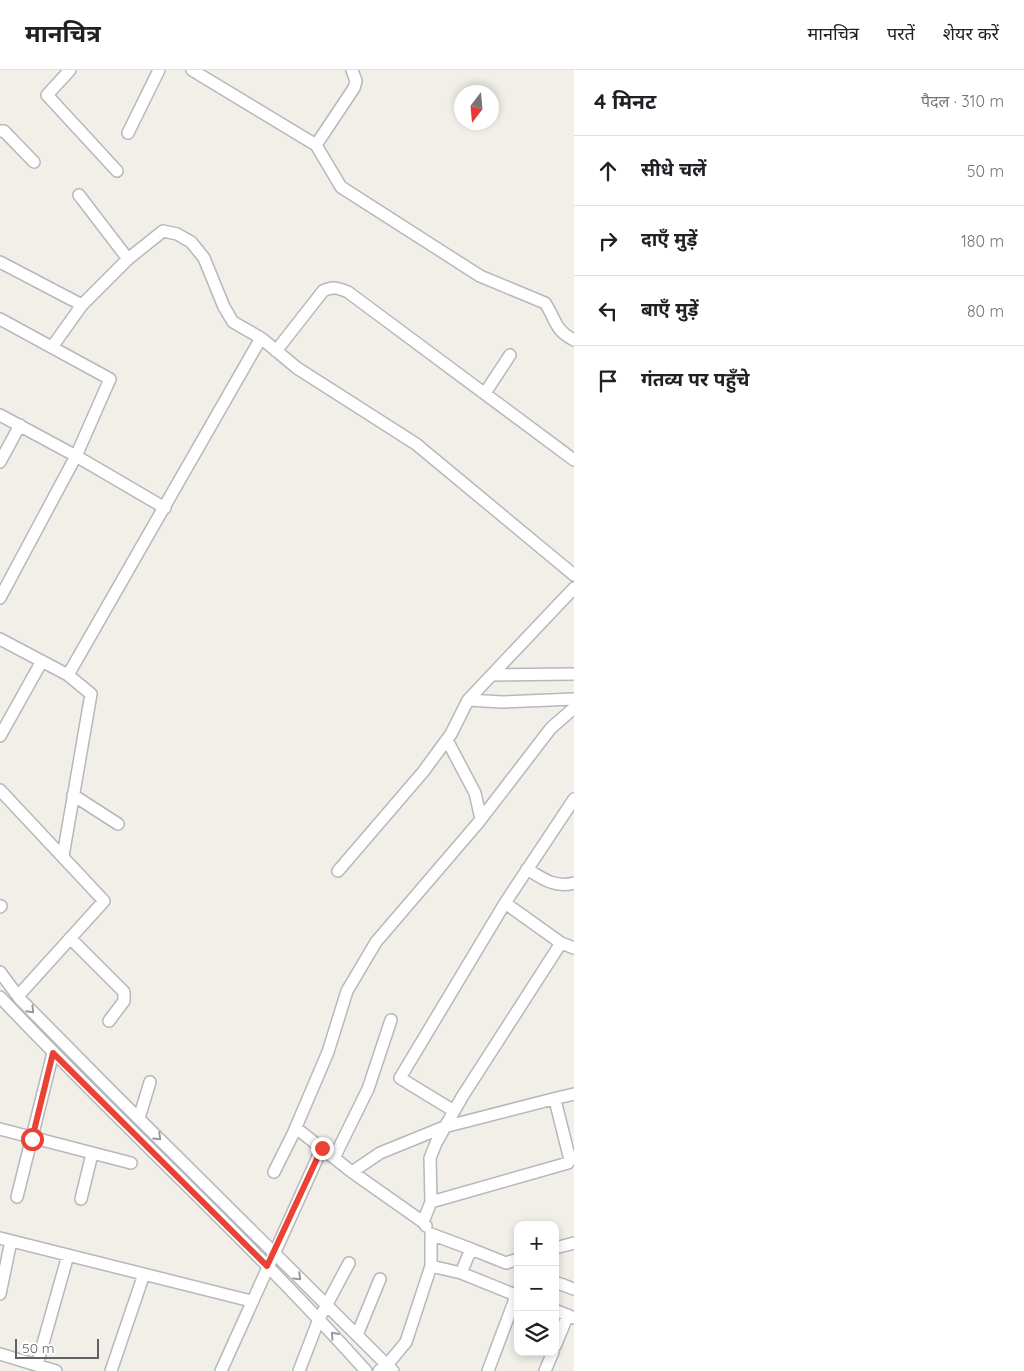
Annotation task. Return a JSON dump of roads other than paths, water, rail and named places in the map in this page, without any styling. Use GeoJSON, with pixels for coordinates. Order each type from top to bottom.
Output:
{"type":"FeatureCollection","features":[{"type":"Feature","properties":{"kind":"street"},"geometry":{"type":"LineString","coordinates":[[70,70],[48,92],[48,96],[117,171]]}},
{"type":"Feature","properties":{"kind":"street"},"geometry":{"type":"LineString","coordinates":[[128,133],[159,70]]}},
{"type":"Feature","properties":{"kind":"street"},"geometry":{"type":"LineString","coordinates":[[192,70],[316,145],[341,187],[480,276],[545,303],[555,324],[562,333],[574,340]]}},
{"type":"Feature","properties":{"kind":"street"},"geometry":{"type":"LineString","coordinates":[[316,145],[354,88],[356,81],[352,70]]}},
{"type":"Feature","properties":{"kind":"street"},"geometry":{"type":"LineString","coordinates":[[0,130],[4,131],[34,162]]}},
{"type":"Feature","properties":{"kind":"street"},"geometry":{"type":"LineString","coordinates":[[79,195],[128,259]]}},
{"type":"Feature","properties":{"kind":"street"},"geometry":{"type":"LineString","coordinates":[[52,347],[82,305],[128,259],[163,231],[177,234],[191,242],[209,267],[224,307],[233,322],[261,338],[297,368],[416,444],[574,575]]}},
{"type":"Feature","properties":{"kind":"street"},"geometry":{"type":"LineString","coordinates":[[0,262],[82,305]]}},
{"type":"Feature","properties":{"kind":"street"},"geometry":{"type":"LineString","coordinates":[[276,351],[323,291],[331,287],[348,292],[574,460]]}},
{"type":"Feature","properties":{"kind":"street"},"geometry":{"type":"LineString","coordinates":[[0,319],[110,380],[76,456],[0,598]]}},
{"type":"Feature","properties":{"kind":"street"},"geometry":{"type":"LineString","coordinates":[[68,675],[261,338]]}},
{"type":"Feature","properties":{"kind":"street"},"geometry":{"type":"LineString","coordinates":[[485,393],[510,355]]}},
{"type":"Feature","properties":{"kind":"street"},"geometry":{"type":"LineString","coordinates":[[0,415],[76,456],[164,508]]}},
{"type":"Feature","properties":{"kind":"street"},"geometry":{"type":"LineString","coordinates":[[0,462],[20,425]]}},
{"type":"Feature","properties":{"kind":"street"},"geometry":{"type":"LineString","coordinates":[[338,871],[423,772],[447,740],[468,700],[574,588]]}},
{"type":"Feature","properties":{"kind":"street"},"geometry":{"type":"LineString","coordinates":[[0,639],[68,675],[91,694],[63,856]]}},
{"type":"Feature","properties":{"kind":"street"},"geometry":{"type":"LineString","coordinates":[[0,736],[42,661]]}},
{"type":"Feature","properties":{"kind":"street"},"geometry":{"type":"LineString","coordinates":[[492,675],[574,674]]}},
{"type":"Feature","properties":{"kind":"street"},"geometry":{"type":"LineString","coordinates":[[468,700],[502,702],[574,699]]}},
{"type":"Feature","properties":{"kind":"street"},"geometry":{"type":"LineString","coordinates":[[274,1172],[296,1128],[328,1052],[346,991],[376,942],[481,820],[551,728],[574,708]]}},
{"type":"Feature","properties":{"kind":"street"},"geometry":{"type":"LineString","coordinates":[[447,740],[474,793],[481,820]]}},
{"type":"Feature","properties":{"kind":"street"},"geometry":{"type":"LineString","coordinates":[[0,790],[104,901],[18,996]]}},
{"type":"Feature","properties":{"kind":"street"},"geometry":{"type":"LineString","coordinates":[[73,794],[118,824]]}},
{"type":"Feature","properties":{"kind":"street"},"geometry":{"type":"LineString","coordinates":[[454,1111],[400,1078],[504,903],[574,798]]}},
{"type":"Feature","properties":{"kind":"street"},"geometry":{"type":"LineString","coordinates":[[527,869],[550,883],[561,885],[574,883]]}},
{"type":"Feature","properties":{"kind":"street"},"geometry":{"type":"LineString","coordinates":[[504,903],[561,943],[574,948]]}},
{"type":"Feature","properties":{"kind":"street"},"geometry":{"type":"LineString","coordinates":[[70,938],[124,992],[124,1001],[110,1021]]}},
{"type":"Feature","properties":{"kind":"street"},"geometry":{"type":"LineString","coordinates":[[423,1222],[431,1202],[430,1158],[444,1127],[561,943]]}},
{"type":"Feature","properties":{"kind":"street"},"geometry":{"type":"LineString","coordinates":[[0,972],[18,996],[357,1335],[386,1369],[406,1342],[431,1266],[431,1234],[423,1222],[352,1172],[296,1128]]}},
{"type":"Feature","properties":{"kind":"street"},"geometry":{"type":"LineString","coordinates":[[0,997],[53,1053],[319,1319],[366,1371]]}},
{"type":"Feature","properties":{"kind":"street"},"geometry":{"type":"LineString","coordinates":[[334,1158],[368,1089],[391,1020]]}},
{"type":"Feature","properties":{"kind":"street"},"geometry":{"type":"LineString","coordinates":[[17,1197],[53,1053]]}},
{"type":"Feature","properties":{"kind":"street"},"geometry":{"type":"LineString","coordinates":[[139,1118],[150,1082]]}},
{"type":"Feature","properties":{"kind":"street"},"geometry":{"type":"LineString","coordinates":[[352,1172],[380,1152],[444,1127],[574,1094]]}},
{"type":"Feature","properties":{"kind":"street"},"geometry":{"type":"LineString","coordinates":[[431,1202],[568,1163],[570,1160],[555,1100],[557,1098]]}},
{"type":"Feature","properties":{"kind":"street"},"geometry":{"type":"LineString","coordinates":[[0,1129],[32,1139],[131,1163]]}},
{"type":"Feature","properties":{"kind":"street"},"geometry":{"type":"LineString","coordinates":[[221,1371],[251,1301],[322,1148]]}},
{"type":"Feature","properties":{"kind":"street"},"geometry":{"type":"LineString","coordinates":[[81,1199],[92,1154]]}},
{"type":"Feature","properties":{"kind":"street"},"geometry":{"type":"LineString","coordinates":[[431,1234],[515,1266]]}},
{"type":"Feature","properties":{"kind":"street"},"geometry":{"type":"LineString","coordinates":[[0,1294],[6,1240],[251,1301]]}},
{"type":"Feature","properties":{"kind":"street"},"geometry":{"type":"LineString","coordinates":[[559,1247],[574,1243]]}},
{"type":"Feature","properties":{"kind":"street"},"geometry":{"type":"LineString","coordinates":[[462,1273],[471,1249]]}},
{"type":"Feature","properties":{"kind":"street"},"geometry":{"type":"LineString","coordinates":[[37,1365],[68,1255]]}},
{"type":"Feature","properties":{"kind":"street"},"geometry":{"type":"LineString","coordinates":[[506,1263],[514,1260]]}},
{"type":"Feature","properties":{"kind":"street"},"geometry":{"type":"LineString","coordinates":[[299,1371],[319,1319],[328,1306],[349,1263]]}},
{"type":"Feature","properties":{"kind":"street"},"geometry":{"type":"LineString","coordinates":[[431,1266],[462,1273],[514,1293]]}},
{"type":"Feature","properties":{"kind":"street"},"geometry":{"type":"LineString","coordinates":[[111,1371],[144,1274]]}},
{"type":"Feature","properties":{"kind":"street"},"geometry":{"type":"LineString","coordinates":[[357,1335],[380,1279]]}},
{"type":"Feature","properties":{"kind":"street"},"geometry":{"type":"LineString","coordinates":[[559,1283],[574,1289]]}},
{"type":"Feature","properties":{"kind":"street"},"geometry":{"type":"LineString","coordinates":[[488,1371],[514,1302]]}},
{"type":"Feature","properties":{"kind":"street"},"geometry":{"type":"LineString","coordinates":[[558,1311],[571,1316],[559,1338]]}},
{"type":"Feature","properties":{"kind":"street"},"geometry":{"type":"LineString","coordinates":[[0,1354],[56,1371]]}},
{"type":"Feature","properties":{"kind":"street"},"geometry":{"type":"LineString","coordinates":[[545,1371],[551,1356]]}}]}
